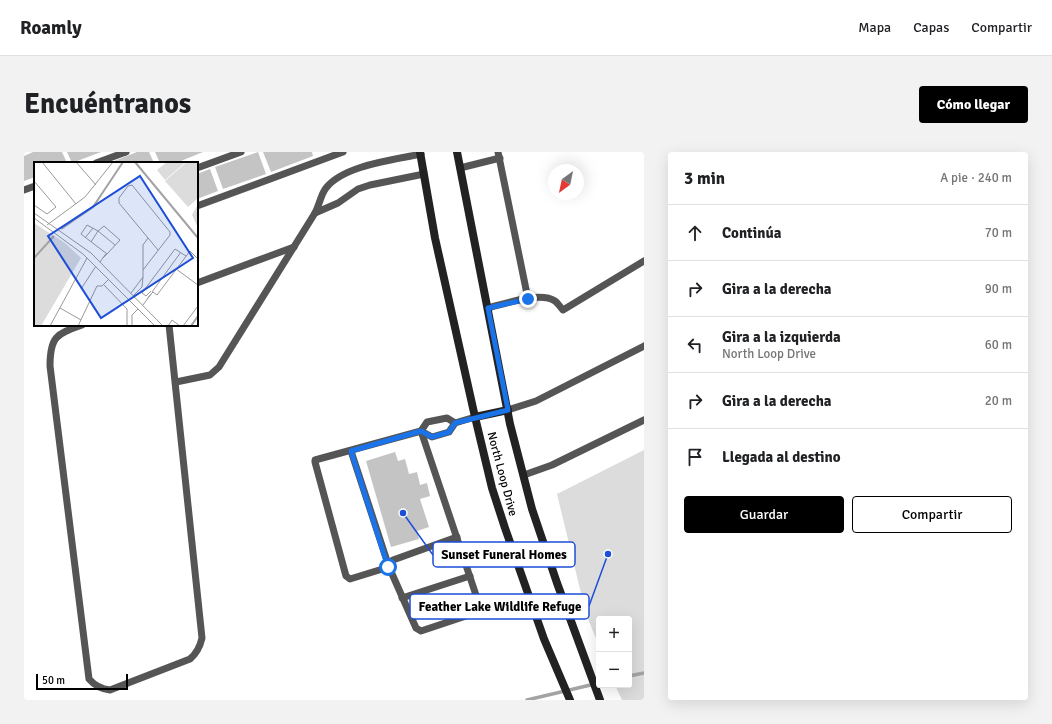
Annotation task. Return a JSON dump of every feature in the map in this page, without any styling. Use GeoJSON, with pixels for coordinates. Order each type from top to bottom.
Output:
{"type":"FeatureCollection","features":[{"type":"Feature","properties":{"kind":"main road","name":"North Loop Drive"},"geometry":{"type":"LineString","coordinates":[[457,152],[508,410],[532,508],[557,583],[600,700]]}},
{"type":"Feature","properties":{"kind":"main road","name":"North Loop Drive"},"geometry":{"type":"LineString","coordinates":[[421,153],[435,238],[492,488],[544,639],[570,700]]}},
{"type":"Feature","properties":{"kind":"main road"},"geometry":{"type":"LineString","coordinates":[[475,418],[508,410]]}},
{"type":"Feature","properties":{"kind":"lane"},"geometry":{"type":"LineString","coordinates":[[99,162],[126,152]]}},
{"type":"Feature","properties":{"kind":"lane"},"geometry":{"type":"LineString","coordinates":[[198,168],[240,152]]}},
{"type":"Feature","properties":{"kind":"lane"},"geometry":{"type":"LineString","coordinates":[[198,206],[343,152]]}},
{"type":"Feature","properties":{"kind":"lane"},"geometry":{"type":"LineString","coordinates":[[176,382],[210,375],[219,367],[315,213],[326,188],[338,178],[352,170],[421,153]]}},
{"type":"Feature","properties":{"kind":"lane"},"geometry":{"type":"LineString","coordinates":[[460,168],[499,155],[528,299]]}},
{"type":"Feature","properties":{"kind":"lane"},"geometry":{"type":"LineString","coordinates":[[315,213],[338,203],[358,190],[370,185],[424,174]]}},
{"type":"Feature","properties":{"kind":"lane"},"geometry":{"type":"LineString","coordinates":[[24,190],[34,186]]}},
{"type":"Feature","properties":{"kind":"lane"},"geometry":{"type":"LineString","coordinates":[[198,283],[294,247]]}},
{"type":"Feature","properties":{"kind":"lane"},"geometry":{"type":"LineString","coordinates":[[488,308],[537,297],[546,297],[554,301],[563,310],[644,261]]}},
{"type":"Feature","properties":{"kind":"lane"},"geometry":{"type":"LineString","coordinates":[[79,326],[62,332],[56,337],[50,354],[50,366],[88,679],[102,689],[110,690],[190,659],[197,653],[202,638],[169,326]]}},
{"type":"Feature","properties":{"kind":"lane"},"geometry":{"type":"LineString","coordinates":[[508,410],[536,401],[644,346]]}},
{"type":"Feature","properties":{"kind":"lane"},"geometry":{"type":"LineString","coordinates":[[455,423],[447,418],[428,422],[421,431],[315,460],[314,462],[346,576],[350,579],[388,567],[393,560],[457,537]]}},
{"type":"Feature","properties":{"kind":"lane"},"geometry":{"type":"LineString","coordinates":[[421,431],[432,437],[449,432],[455,423],[475,418]]}},
{"type":"Feature","properties":{"kind":"lane"},"geometry":{"type":"LineString","coordinates":[[524,475],[552,465],[644,420]]}},
{"type":"Feature","properties":{"kind":"lane"},"geometry":{"type":"LineString","coordinates":[[351,451],[388,567],[416,628],[421,631],[478,612],[480,607],[421,431]]}},
{"type":"Feature","properties":{"kind":"lane"},"geometry":{"type":"LineString","coordinates":[[402,598],[470,576]]}},
{"type":"Feature","properties":{"kind":"shaded area"},"geometry":{"type":"Polygon","coordinates":[[[644,450],[644,700],[622,700],[616,688],[632,688],[632,616],[596,616],[596,639],[586,614],[557,494],[644,450]]]}},
{"type":"Feature","properties":{"kind":"building"},"geometry":{"type":"Polygon","coordinates":[[[33,152],[62,152],[67,162],[34,162],[34,177],[24,181],[24,156],[33,152]]]}},
{"type":"Feature","properties":{"kind":"building"},"geometry":{"type":"Polygon","coordinates":[[[67,152],[101,152],[75,162],[72,162],[67,152]]]}},
{"type":"Feature","properties":{"kind":"building"},"geometry":{"type":"Polygon","coordinates":[[[137,152],[149,152],[154,162],[112,162],[137,152]]]}},
{"type":"Feature","properties":{"kind":"building"},"geometry":{"type":"Polygon","coordinates":[[[155,152],[203,152],[178,162],[160,162],[155,152]]]}},
{"type":"Feature","properties":{"kind":"building"},"geometry":{"type":"Polygon","coordinates":[[[258,152],[266,174],[223,189],[215,167],[258,152]]]}},
{"type":"Feature","properties":{"kind":"building"},"geometry":{"type":"Polygon","coordinates":[[[263,152],[312,152],[313,156],[271,172],[263,152]]]}},
{"type":"Feature","properties":{"kind":"building"},"geometry":{"type":"Polygon","coordinates":[[[210,169],[218,191],[198,199],[198,174],[210,169]]]}},
{"type":"Feature","properties":{"kind":"building"},"geometry":{"type":"Polygon","coordinates":[[[395,452],[398,461],[405,459],[409,474],[417,472],[420,485],[427,483],[430,496],[420,499],[429,527],[417,531],[419,539],[391,547],[366,461],[395,452]]]}},
{"type":"Feature","properties":{"kind":"waterway"},"geometry":{"type":"LineString","coordinates":[[632,675],[644,673]]}},
{"type":"Feature","properties":{"kind":"waterway"},"geometry":{"type":"LineString","coordinates":[[527,700],[596,684]]}},
{"type":"Feature","properties":{"kind":"place","name":"Sunset Funeral Homes"},"geometry":{"type":"Point","coordinates":[403,513]}},
{"type":"Feature","properties":{"kind":"place","name":"Feather Lake Wildlife Refuge"},"geometry":{"type":"Point","coordinates":[608,554]}},
{"type":"Feature","properties":{"kind":"route"},"geometry":{"type":"LineString","coordinates":[[388,567],[351,451],[421,431],[432,437],[449,432],[455,423],[508,410],[488,308],[528,299]]}}]}
